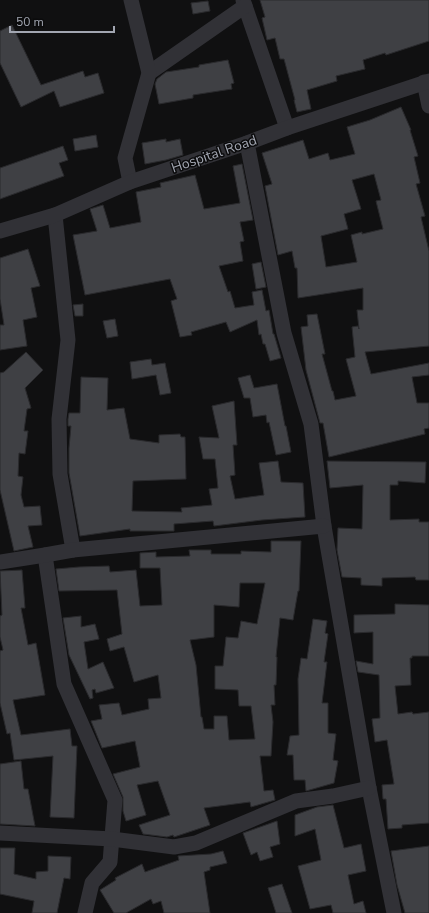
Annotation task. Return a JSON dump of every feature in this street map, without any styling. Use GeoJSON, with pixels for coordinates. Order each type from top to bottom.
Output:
{"type":"FeatureCollection","features":[{"type":"Feature","properties":{"kind":"street"},"geometry":{"type":"LineString","coordinates":[[130,182],[125,158],[149,73],[132,0]]}},
{"type":"Feature","properties":{"kind":"street"},"geometry":{"type":"LineString","coordinates":[[149,73],[244,3],[287,128]]}},
{"type":"Feature","properties":{"kind":"street"},"geometry":{"type":"LineString","coordinates":[[426,81],[429,106]]}},
{"type":"Feature","properties":{"kind":"street","name":"Hospital Road"},"geometry":{"type":"LineString","coordinates":[[0,231],[55,215],[130,182],[426,81]]}},
{"type":"Feature","properties":{"kind":"street"},"geometry":{"type":"LineString","coordinates":[[247,143],[284,333],[311,424],[324,526],[369,788],[394,913]]}},
{"type":"Feature","properties":{"kind":"street"},"geometry":{"type":"LineString","coordinates":[[55,215],[68,340],[58,419],[60,474],[73,550]]}},
{"type":"Feature","properties":{"kind":"street"},"geometry":{"type":"LineString","coordinates":[[0,562],[45,556],[73,550],[324,526]]}},
{"type":"Feature","properties":{"kind":"street"},"geometry":{"type":"LineString","coordinates":[[45,556],[64,684],[115,800],[110,862],[92,883],[85,913]]}},
{"type":"Feature","properties":{"kind":"street"},"geometry":{"type":"LineString","coordinates":[[0,833],[112,839],[174,847],[196,843],[296,801],[333,796],[369,788]]}},
{"type":"Feature","properties":{"kind":"building"},"geometry":{"type":"Polygon","coordinates":[[[260,0],[429,0],[429,41],[386,55],[385,53],[363,60],[365,69],[336,76],[337,81],[307,90],[311,109],[297,112],[284,59],[280,59],[275,38],[267,40],[262,18],[265,17],[260,0]]]}},
{"type":"Feature","properties":{"kind":"building"},"geometry":{"type":"Polygon","coordinates":[[[208,1],[210,11],[193,14],[191,3],[208,1]]]}},
{"type":"Feature","properties":{"kind":"building"},"geometry":{"type":"Polygon","coordinates":[[[12,25],[41,85],[83,71],[85,77],[98,73],[104,93],[60,107],[54,91],[21,107],[0,63],[0,31],[12,25]]]}},
{"type":"Feature","properties":{"kind":"building"},"geometry":{"type":"Polygon","coordinates":[[[228,60],[234,83],[231,84],[232,89],[193,95],[193,98],[159,104],[155,84],[157,79],[166,72],[199,67],[199,65],[228,60]]]}},
{"type":"Feature","properties":{"kind":"building"},"geometry":{"type":"Polygon","coordinates":[[[401,107],[411,130],[418,156],[414,157],[420,183],[416,184],[425,216],[421,217],[429,251],[429,346],[365,352],[371,374],[429,363],[429,375],[412,377],[417,403],[429,403],[429,428],[424,429],[425,434],[329,457],[323,423],[320,423],[306,370],[301,327],[308,326],[307,315],[317,314],[325,354],[322,354],[335,400],[356,396],[346,359],[355,357],[352,327],[358,326],[359,329],[357,310],[363,310],[363,288],[298,298],[297,268],[295,268],[292,251],[278,255],[265,186],[272,184],[262,153],[303,140],[309,159],[328,153],[330,160],[355,154],[347,127],[370,120],[401,107]],[[374,174],[352,180],[361,209],[344,214],[348,229],[321,236],[326,267],[357,262],[351,235],[383,229],[376,201],[381,200],[374,174]]]}},
{"type":"Feature","properties":{"kind":"building"},"geometry":{"type":"Polygon","coordinates":[[[96,135],[98,147],[75,151],[73,139],[96,135]]]}},
{"type":"Feature","properties":{"kind":"building"},"geometry":{"type":"Polygon","coordinates":[[[166,139],[166,142],[180,139],[183,155],[145,164],[142,143],[166,139]]]}},
{"type":"Feature","properties":{"kind":"building"},"geometry":{"type":"Polygon","coordinates":[[[63,146],[68,160],[59,163],[64,176],[0,199],[0,168],[63,146]]]}},
{"type":"Feature","properties":{"kind":"building"},"geometry":{"type":"Polygon","coordinates":[[[242,164],[253,220],[240,222],[244,241],[240,242],[243,261],[219,266],[228,292],[230,291],[235,308],[254,305],[252,292],[262,290],[266,311],[269,310],[273,334],[281,358],[270,361],[265,344],[263,344],[261,334],[259,335],[257,320],[230,332],[226,322],[191,332],[192,335],[180,337],[171,301],[177,299],[170,279],[85,295],[73,235],[97,231],[90,209],[103,205],[110,228],[141,222],[136,192],[161,187],[160,183],[195,175],[204,209],[240,203],[233,166],[242,164]]]}},
{"type":"Feature","properties":{"kind":"building"},"geometry":{"type":"Polygon","coordinates":[[[28,249],[40,286],[31,288],[37,317],[23,320],[27,346],[0,350],[0,325],[4,325],[0,299],[0,258],[28,249]]]}},
{"type":"Feature","properties":{"kind":"building"},"geometry":{"type":"Polygon","coordinates":[[[261,262],[266,287],[256,289],[252,264],[261,262]]]}},
{"type":"Feature","properties":{"kind":"building"},"geometry":{"type":"Polygon","coordinates":[[[83,304],[83,316],[75,316],[73,305],[83,304]]]}},
{"type":"Feature","properties":{"kind":"building"},"geometry":{"type":"Polygon","coordinates":[[[115,319],[118,336],[107,338],[103,321],[115,319]]]}},
{"type":"Feature","properties":{"kind":"building"},"geometry":{"type":"Polygon","coordinates":[[[26,352],[43,370],[25,388],[31,408],[27,409],[24,431],[28,431],[25,454],[19,453],[18,476],[23,477],[21,495],[24,507],[40,506],[42,525],[28,526],[33,547],[14,551],[0,490],[0,373],[4,372],[26,352]]]}},
{"type":"Feature","properties":{"kind":"building"},"geometry":{"type":"Polygon","coordinates":[[[151,359],[152,365],[165,363],[171,393],[160,395],[156,375],[132,379],[130,362],[151,359]]]}},
{"type":"Feature","properties":{"kind":"building"},"geometry":{"type":"Polygon","coordinates":[[[250,375],[254,388],[277,384],[291,452],[276,455],[269,422],[267,423],[266,415],[253,417],[250,398],[244,398],[238,378],[250,375]]]}},
{"type":"Feature","properties":{"kind":"building"},"geometry":{"type":"Polygon","coordinates":[[[81,377],[108,378],[107,410],[124,408],[130,439],[159,443],[159,435],[180,434],[181,437],[185,437],[186,479],[133,481],[132,511],[182,512],[181,508],[212,505],[209,489],[218,488],[215,459],[203,459],[199,437],[219,438],[212,406],[234,401],[237,445],[233,445],[235,475],[230,476],[235,499],[264,495],[259,463],[278,461],[281,482],[303,483],[305,517],[262,520],[214,526],[213,521],[174,524],[174,531],[130,531],[130,529],[80,536],[69,473],[71,426],[68,426],[68,419],[69,413],[80,413],[81,377]]]}},
{"type":"Feature","properties":{"kind":"building"},"geometry":{"type":"Polygon","coordinates":[[[327,461],[426,462],[425,483],[398,481],[398,485],[390,485],[390,520],[419,519],[419,522],[429,522],[429,580],[416,580],[415,577],[382,578],[382,586],[361,585],[361,578],[342,577],[337,550],[338,528],[362,529],[363,485],[330,488],[327,461]]]}},
{"type":"Feature","properties":{"kind":"building"},"geometry":{"type":"Polygon","coordinates":[[[271,541],[301,541],[299,591],[293,620],[280,618],[276,657],[276,685],[274,685],[275,705],[271,705],[273,722],[271,756],[260,756],[264,791],[273,790],[275,800],[251,807],[250,802],[204,808],[210,825],[174,837],[173,835],[167,837],[143,834],[139,825],[170,815],[158,781],[137,785],[146,815],[126,821],[123,811],[123,797],[113,774],[140,767],[135,741],[102,748],[91,721],[102,719],[99,705],[119,703],[122,715],[149,709],[148,699],[161,698],[158,675],[134,682],[124,647],[110,651],[107,639],[122,634],[117,590],[59,591],[56,569],[109,566],[110,572],[136,570],[140,606],[162,605],[160,568],[140,568],[140,553],[156,552],[156,557],[190,556],[189,550],[211,550],[211,554],[241,554],[241,551],[271,552],[271,541]],[[240,583],[239,607],[214,605],[214,637],[190,640],[196,665],[201,717],[204,729],[214,729],[214,716],[227,716],[229,740],[255,739],[251,706],[239,706],[238,690],[215,689],[215,666],[223,666],[226,637],[238,638],[241,621],[257,624],[265,583],[240,583]]]}},
{"type":"Feature","properties":{"kind":"building"},"geometry":{"type":"Polygon","coordinates":[[[22,570],[25,608],[21,608],[28,645],[36,643],[45,695],[13,700],[21,735],[70,729],[72,746],[77,746],[74,818],[50,817],[53,756],[14,760],[10,733],[7,734],[0,703],[0,651],[3,650],[0,637],[0,616],[2,615],[0,571],[22,570]]]}},
{"type":"Feature","properties":{"kind":"building"},"geometry":{"type":"Polygon","coordinates":[[[395,604],[429,605],[429,656],[412,656],[412,658],[410,658],[411,685],[395,686],[398,714],[429,712],[429,823],[402,825],[402,828],[388,829],[386,799],[383,799],[382,785],[394,784],[387,740],[375,742],[372,719],[380,718],[379,675],[358,672],[356,661],[373,664],[373,632],[354,633],[354,615],[395,614],[395,604]]]}},
{"type":"Feature","properties":{"kind":"building"},"geometry":{"type":"Polygon","coordinates":[[[81,616],[81,627],[95,624],[99,639],[84,642],[88,669],[103,662],[114,688],[96,693],[95,689],[92,690],[93,698],[90,699],[69,655],[63,618],[81,616]]]}},
{"type":"Feature","properties":{"kind":"building"},"geometry":{"type":"Polygon","coordinates":[[[313,619],[327,621],[325,633],[328,634],[324,662],[327,662],[322,703],[328,703],[328,733],[336,734],[333,760],[338,761],[334,783],[306,791],[305,780],[294,780],[293,755],[287,755],[290,736],[299,735],[298,679],[301,658],[307,659],[313,619]]]}},
{"type":"Feature","properties":{"kind":"building"},"geometry":{"type":"Polygon","coordinates":[[[21,761],[24,789],[28,789],[35,826],[0,824],[0,764],[21,761]]]}},
{"type":"Feature","properties":{"kind":"building"},"geometry":{"type":"Polygon","coordinates":[[[333,805],[344,848],[361,844],[366,871],[348,875],[354,904],[363,901],[366,913],[333,913],[331,905],[310,909],[298,866],[321,860],[315,829],[295,836],[295,815],[317,807],[333,805]]]}},
{"type":"Feature","properties":{"kind":"building"},"geometry":{"type":"Polygon","coordinates":[[[277,821],[280,844],[270,847],[273,857],[260,861],[257,852],[251,855],[243,833],[277,821]]]}},
{"type":"Feature","properties":{"kind":"building"},"geometry":{"type":"Polygon","coordinates":[[[429,846],[429,913],[405,913],[397,885],[391,851],[429,846]]]}},
{"type":"Feature","properties":{"kind":"building"},"geometry":{"type":"Polygon","coordinates":[[[0,848],[15,848],[14,874],[36,879],[36,872],[48,871],[48,856],[71,857],[70,879],[64,878],[57,913],[32,913],[34,901],[0,894],[0,848]]]}},
{"type":"Feature","properties":{"kind":"building"},"geometry":{"type":"Polygon","coordinates":[[[223,851],[227,863],[210,867],[210,870],[204,872],[210,913],[164,913],[161,901],[153,904],[151,899],[126,913],[114,913],[100,890],[116,880],[115,878],[142,864],[145,872],[179,860],[178,856],[211,854],[223,851]]]}},
{"type":"Feature","properties":{"kind":"building"},"geometry":{"type":"Polygon","coordinates":[[[282,884],[292,913],[276,913],[268,888],[282,884]]]}}]}
